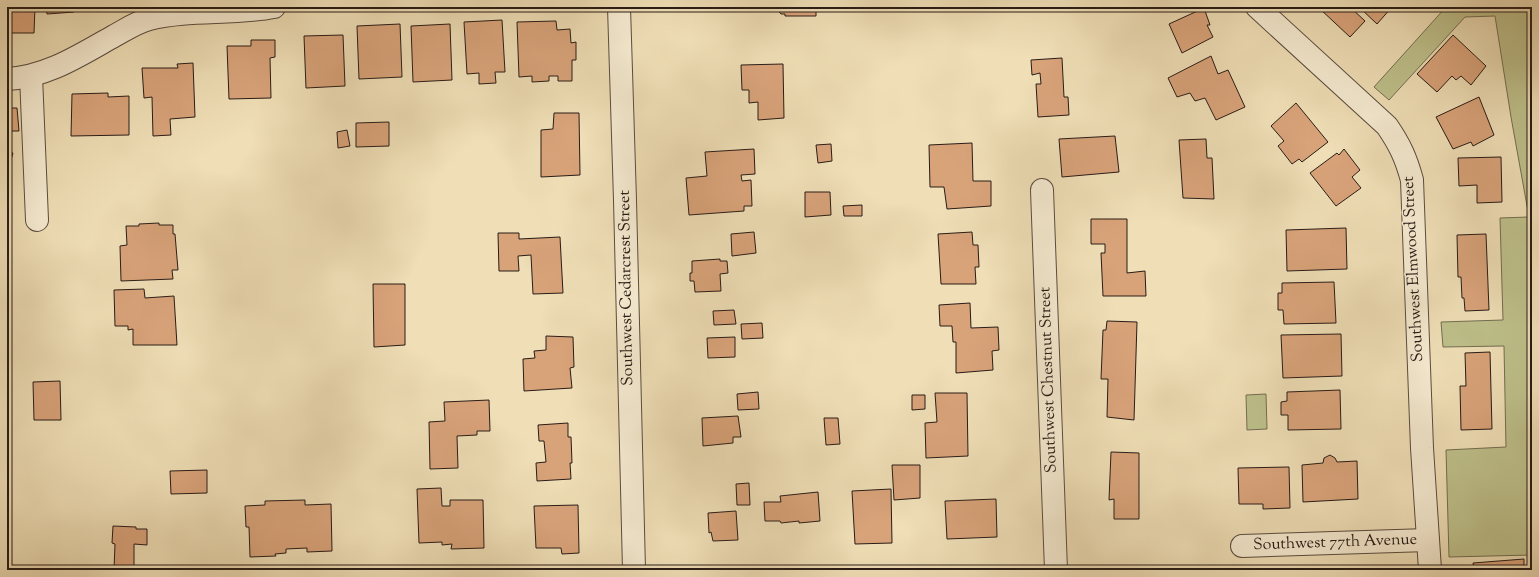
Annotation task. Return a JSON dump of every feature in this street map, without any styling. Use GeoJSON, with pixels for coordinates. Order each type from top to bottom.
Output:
{"type":"FeatureCollection","features":[{"type":"Feature","properties":{"kind":"street"},"geometry":{"type":"LineString","coordinates":[[7,79],[31,76],[49,70],[148,19],[169,15],[256,10],[274,7]]}},
{"type":"Feature","properties":{"kind":"street","name":"Southwest Cedarcrest Street"},"geometry":{"type":"LineString","coordinates":[[619,7],[634,570]]}},
{"type":"Feature","properties":{"kind":"street","name":"Southwest Elmwood Street"},"geometry":{"type":"LineString","coordinates":[[1257,7],[1387,126],[1398,142],[1406,159],[1412,180],[1422,448],[1430,570]]}},
{"type":"Feature","properties":{"kind":"street"},"geometry":{"type":"LineString","coordinates":[[31,76],[37,220]]}},
{"type":"Feature","properties":{"kind":"street","name":"Southwest Chestnut Street"},"geometry":{"type":"LineString","coordinates":[[1042,190],[1056,570]]}},
{"type":"Feature","properties":{"kind":"street","name":"Southwest 77th Avenue"},"geometry":{"type":"LineString","coordinates":[[1242,546],[1428,540]]}},
{"type":"Feature","properties":{"kind":"green space"},"geometry":{"type":"Polygon","coordinates":[[[1446,7],[1532,7],[1532,555],[1449,557],[1446,450],[1506,447],[1504,346],[1443,347],[1441,322],[1503,320],[1500,218],[1529,217],[1495,16],[1465,17],[1389,100],[1374,87],[1446,7]]]}},
{"type":"Feature","properties":{"kind":"green space"},"geometry":{"type":"Polygon","coordinates":[[[1266,394],[1267,429],[1247,430],[1246,395],[1266,394]]]}},
{"type":"Feature","properties":{"kind":"building"},"geometry":{"type":"Polygon","coordinates":[[[7,7],[35,7],[34,33],[7,33],[7,7]]]}},
{"type":"Feature","properties":{"kind":"building"},"geometry":{"type":"Polygon","coordinates":[[[46,7],[74,7],[74,12],[47,14],[46,7]]]}},
{"type":"Feature","properties":{"kind":"building"},"geometry":{"type":"Polygon","coordinates":[[[775,7],[816,7],[816,16],[785,16],[785,14],[781,14],[775,7]]]}},
{"type":"Feature","properties":{"kind":"building"},"geometry":{"type":"Polygon","coordinates":[[[846,7],[882,7],[882,10],[846,11],[846,7]]]}},
{"type":"Feature","properties":{"kind":"building"},"geometry":{"type":"Polygon","coordinates":[[[1350,7],[1365,21],[1350,37],[1319,8],[1350,7]]]}},
{"type":"Feature","properties":{"kind":"building"},"geometry":{"type":"Polygon","coordinates":[[[1359,7],[1392,7],[1377,24],[1359,7]]]}},
{"type":"Feature","properties":{"kind":"building"},"geometry":{"type":"Polygon","coordinates":[[[1204,8],[1210,25],[1207,25],[1213,37],[1182,53],[1169,24],[1204,8]]]}},
{"type":"Feature","properties":{"kind":"building"},"geometry":{"type":"Polygon","coordinates":[[[502,20],[505,72],[495,72],[496,83],[479,84],[479,73],[467,74],[464,22],[502,20]]]}},
{"type":"Feature","properties":{"kind":"building"},"geometry":{"type":"Polygon","coordinates":[[[556,21],[557,30],[570,29],[571,43],[576,42],[576,60],[572,60],[572,81],[558,81],[558,76],[549,76],[549,81],[532,82],[532,76],[519,77],[517,22],[556,21]]]}},
{"type":"Feature","properties":{"kind":"building"},"geometry":{"type":"Polygon","coordinates":[[[400,24],[402,77],[359,79],[357,26],[400,24]]]}},
{"type":"Feature","properties":{"kind":"building"},"geometry":{"type":"Polygon","coordinates":[[[450,24],[452,80],[413,82],[411,26],[450,24]]]}},
{"type":"Feature","properties":{"kind":"building"},"geometry":{"type":"Polygon","coordinates":[[[343,35],[345,86],[306,88],[304,36],[343,35]]]}},
{"type":"Feature","properties":{"kind":"building"},"geometry":{"type":"Polygon","coordinates":[[[1453,35],[1486,66],[1471,85],[1461,76],[1456,80],[1452,76],[1437,92],[1417,74],[1453,35]]]}},
{"type":"Feature","properties":{"kind":"building"},"geometry":{"type":"Polygon","coordinates":[[[251,40],[275,40],[275,57],[270,58],[271,98],[229,99],[227,46],[251,46],[251,40]]]}},
{"type":"Feature","properties":{"kind":"building"},"geometry":{"type":"Polygon","coordinates":[[[1211,56],[1218,74],[1228,70],[1245,107],[1216,120],[1205,98],[1195,101],[1190,93],[1177,97],[1168,78],[1211,56]]]}},
{"type":"Feature","properties":{"kind":"building"},"geometry":{"type":"Polygon","coordinates":[[[1062,58],[1064,97],[1068,97],[1069,115],[1038,117],[1036,84],[1041,84],[1040,73],[1032,75],[1031,60],[1062,58]]]}},
{"type":"Feature","properties":{"kind":"building"},"geometry":{"type":"Polygon","coordinates":[[[193,63],[195,117],[170,119],[171,135],[153,136],[152,97],[144,98],[142,68],[178,68],[177,64],[193,63]]]}},
{"type":"Feature","properties":{"kind":"building"},"geometry":{"type":"Polygon","coordinates":[[[783,64],[784,118],[758,120],[758,102],[749,103],[749,90],[742,90],[741,65],[783,64]]]}},
{"type":"Feature","properties":{"kind":"building"},"geometry":{"type":"Polygon","coordinates":[[[108,93],[108,97],[129,96],[129,135],[71,136],[72,94],[108,93]]]}},
{"type":"Feature","properties":{"kind":"building"},"geometry":{"type":"Polygon","coordinates":[[[1479,97],[1494,135],[1473,146],[1471,142],[1453,149],[1436,117],[1479,97]]]}},
{"type":"Feature","properties":{"kind":"building"},"geometry":{"type":"Polygon","coordinates":[[[1296,103],[1328,142],[1302,162],[1299,159],[1292,164],[1278,146],[1284,141],[1271,126],[1296,103]]]}},
{"type":"Feature","properties":{"kind":"building"},"geometry":{"type":"Polygon","coordinates":[[[7,104],[9,108],[17,108],[19,131],[7,131],[7,104]]]}},
{"type":"Feature","properties":{"kind":"building"},"geometry":{"type":"Polygon","coordinates":[[[554,113],[579,113],[580,175],[541,177],[541,130],[553,129],[554,113]]]}},
{"type":"Feature","properties":{"kind":"building"},"geometry":{"type":"Polygon","coordinates":[[[389,122],[389,146],[356,147],[356,123],[389,122]]]}},
{"type":"Feature","properties":{"kind":"building"},"geometry":{"type":"Polygon","coordinates":[[[347,130],[350,146],[338,148],[337,132],[347,130]]]}},
{"type":"Feature","properties":{"kind":"building"},"geometry":{"type":"Polygon","coordinates":[[[1115,136],[1119,172],[1062,177],[1059,139],[1115,136]]]}},
{"type":"Feature","properties":{"kind":"building"},"geometry":{"type":"Polygon","coordinates":[[[1206,139],[1207,158],[1212,158],[1214,199],[1183,198],[1179,140],[1206,139]]]}},
{"type":"Feature","properties":{"kind":"building"},"geometry":{"type":"Polygon","coordinates":[[[972,143],[973,181],[991,181],[991,206],[947,209],[944,187],[930,187],[929,145],[972,143]]]}},
{"type":"Feature","properties":{"kind":"building"},"geometry":{"type":"Polygon","coordinates":[[[831,144],[832,161],[818,163],[816,145],[831,144]]]}},
{"type":"Feature","properties":{"kind":"building"},"geometry":{"type":"Polygon","coordinates":[[[754,149],[755,174],[741,175],[742,181],[751,180],[752,206],[744,206],[744,211],[689,215],[686,178],[707,176],[705,152],[754,149]]]}},
{"type":"Feature","properties":{"kind":"building"},"geometry":{"type":"Polygon","coordinates":[[[1344,149],[1360,170],[1352,177],[1361,188],[1336,206],[1310,173],[1337,153],[1339,155],[1344,149]]]}},
{"type":"Feature","properties":{"kind":"building"},"geometry":{"type":"Polygon","coordinates":[[[7,152],[13,153],[9,167],[7,167],[7,152]]]}},
{"type":"Feature","properties":{"kind":"building"},"geometry":{"type":"Polygon","coordinates":[[[1501,157],[1502,202],[1477,203],[1477,185],[1459,186],[1458,158],[1501,157]]]}},
{"type":"Feature","properties":{"kind":"building"},"geometry":{"type":"Polygon","coordinates":[[[805,192],[830,192],[831,215],[805,217],[805,192]]]}},
{"type":"Feature","properties":{"kind":"building"},"geometry":{"type":"Polygon","coordinates":[[[862,205],[862,216],[844,216],[843,206],[862,205]]]}},
{"type":"Feature","properties":{"kind":"building"},"geometry":{"type":"Polygon","coordinates":[[[1091,219],[1127,219],[1127,273],[1145,271],[1146,296],[1103,296],[1101,253],[1105,253],[1105,244],[1091,244],[1091,219]]]}},
{"type":"Feature","properties":{"kind":"building"},"geometry":{"type":"Polygon","coordinates":[[[159,223],[159,225],[173,225],[178,270],[172,270],[173,279],[121,281],[120,246],[127,245],[126,226],[159,223]]]}},
{"type":"Feature","properties":{"kind":"building"},"geometry":{"type":"Polygon","coordinates":[[[1346,228],[1347,269],[1287,271],[1286,230],[1346,228]]]}},
{"type":"Feature","properties":{"kind":"building"},"geometry":{"type":"Polygon","coordinates":[[[754,232],[756,253],[732,256],[731,234],[754,232]]]}},
{"type":"Feature","properties":{"kind":"building"},"geometry":{"type":"Polygon","coordinates":[[[972,232],[973,245],[978,245],[979,267],[975,267],[976,284],[941,284],[938,234],[972,232]]]}},
{"type":"Feature","properties":{"kind":"building"},"geometry":{"type":"Polygon","coordinates":[[[498,233],[519,233],[519,239],[560,237],[563,293],[533,294],[531,255],[518,256],[519,271],[499,271],[498,233]]]}},
{"type":"Feature","properties":{"kind":"building"},"geometry":{"type":"Polygon","coordinates":[[[1486,234],[1489,310],[1465,311],[1464,298],[1462,298],[1461,277],[1458,277],[1457,235],[1486,234]]]}},
{"type":"Feature","properties":{"kind":"building"},"geometry":{"type":"Polygon","coordinates":[[[720,259],[720,261],[727,261],[728,273],[720,274],[721,291],[695,292],[694,281],[690,281],[692,261],[720,259]]]}},
{"type":"Feature","properties":{"kind":"building"},"geometry":{"type":"Polygon","coordinates":[[[1334,282],[1336,323],[1284,324],[1283,310],[1278,310],[1278,293],[1282,293],[1282,283],[1334,282]]]}},
{"type":"Feature","properties":{"kind":"building"},"geometry":{"type":"Polygon","coordinates":[[[373,284],[405,284],[405,345],[374,347],[373,284]]]}},
{"type":"Feature","properties":{"kind":"building"},"geometry":{"type":"Polygon","coordinates":[[[144,289],[145,298],[174,296],[177,345],[133,345],[133,329],[128,330],[128,326],[115,326],[114,290],[144,289]]]}},
{"type":"Feature","properties":{"kind":"building"},"geometry":{"type":"Polygon","coordinates":[[[970,303],[971,328],[998,327],[999,350],[992,351],[993,370],[956,373],[956,342],[953,342],[952,326],[940,326],[939,305],[970,303]]]}},
{"type":"Feature","properties":{"kind":"building"},"geometry":{"type":"Polygon","coordinates":[[[734,310],[736,324],[714,325],[713,311],[734,310]]]}},
{"type":"Feature","properties":{"kind":"building"},"geometry":{"type":"Polygon","coordinates":[[[1107,321],[1137,322],[1134,420],[1107,417],[1108,379],[1101,379],[1103,330],[1106,330],[1107,321]]]}},
{"type":"Feature","properties":{"kind":"building"},"geometry":{"type":"Polygon","coordinates":[[[762,323],[763,338],[742,339],[741,324],[762,323]]]}},
{"type":"Feature","properties":{"kind":"building"},"geometry":{"type":"Polygon","coordinates":[[[1341,334],[1342,376],[1283,378],[1281,335],[1341,334]]]}},
{"type":"Feature","properties":{"kind":"building"},"geometry":{"type":"Polygon","coordinates":[[[546,336],[573,337],[574,367],[570,368],[572,388],[524,391],[523,359],[535,358],[534,351],[546,350],[546,336]]]}},
{"type":"Feature","properties":{"kind":"building"},"geometry":{"type":"Polygon","coordinates":[[[735,337],[735,357],[708,358],[707,338],[735,337]]]}},
{"type":"Feature","properties":{"kind":"building"},"geometry":{"type":"Polygon","coordinates":[[[1490,352],[1492,429],[1461,430],[1460,386],[1466,386],[1465,353],[1490,352]]]}},
{"type":"Feature","properties":{"kind":"building"},"geometry":{"type":"Polygon","coordinates":[[[60,381],[61,420],[34,420],[33,382],[60,381]]]}},
{"type":"Feature","properties":{"kind":"building"},"geometry":{"type":"Polygon","coordinates":[[[1340,390],[1341,429],[1288,430],[1288,415],[1281,415],[1281,402],[1287,401],[1287,392],[1340,390]]]}},
{"type":"Feature","properties":{"kind":"building"},"geometry":{"type":"Polygon","coordinates":[[[758,392],[759,409],[738,410],[737,394],[758,392]]]}},
{"type":"Feature","properties":{"kind":"building"},"geometry":{"type":"Polygon","coordinates":[[[935,393],[967,393],[968,456],[926,458],[925,423],[937,422],[935,393]]]}},
{"type":"Feature","properties":{"kind":"building"},"geometry":{"type":"Polygon","coordinates":[[[912,395],[925,395],[925,409],[912,410],[912,395]]]}},
{"type":"Feature","properties":{"kind":"building"},"geometry":{"type":"Polygon","coordinates":[[[489,400],[490,431],[477,431],[477,435],[457,436],[458,468],[430,469],[429,422],[445,421],[444,402],[489,400]]]}},
{"type":"Feature","properties":{"kind":"building"},"geometry":{"type":"Polygon","coordinates":[[[738,416],[741,437],[733,437],[733,443],[703,446],[702,418],[738,416]]]}},
{"type":"Feature","properties":{"kind":"building"},"geometry":{"type":"Polygon","coordinates":[[[824,418],[838,418],[840,444],[826,445],[824,418]]]}},
{"type":"Feature","properties":{"kind":"building"},"geometry":{"type":"Polygon","coordinates":[[[568,423],[568,437],[571,437],[571,479],[537,481],[536,463],[546,462],[544,441],[539,441],[538,425],[568,423]]]}},
{"type":"Feature","properties":{"kind":"building"},"geometry":{"type":"Polygon","coordinates":[[[1111,452],[1139,453],[1139,519],[1114,519],[1114,499],[1109,500],[1111,452]]]}},
{"type":"Feature","properties":{"kind":"building"},"geometry":{"type":"Polygon","coordinates":[[[1330,455],[1335,458],[1337,462],[1357,461],[1358,499],[1303,502],[1302,465],[1323,463],[1324,458],[1330,455]]]}},
{"type":"Feature","properties":{"kind":"building"},"geometry":{"type":"Polygon","coordinates":[[[892,465],[920,465],[920,498],[894,500],[892,465]]]}},
{"type":"Feature","properties":{"kind":"building"},"geometry":{"type":"Polygon","coordinates":[[[1289,467],[1290,508],[1263,509],[1263,504],[1239,504],[1238,468],[1289,467]]]}},
{"type":"Feature","properties":{"kind":"building"},"geometry":{"type":"Polygon","coordinates":[[[207,470],[207,493],[171,494],[170,471],[207,470]]]}},
{"type":"Feature","properties":{"kind":"building"},"geometry":{"type":"Polygon","coordinates":[[[749,483],[750,505],[737,505],[736,484],[749,483]]]}},
{"type":"Feature","properties":{"kind":"building"},"geometry":{"type":"Polygon","coordinates":[[[441,488],[442,506],[450,506],[450,500],[483,500],[484,548],[451,549],[452,544],[442,545],[442,542],[419,543],[417,489],[441,488]]]}},
{"type":"Feature","properties":{"kind":"building"},"geometry":{"type":"Polygon","coordinates":[[[891,489],[892,543],[855,544],[852,491],[891,489]]]}},
{"type":"Feature","properties":{"kind":"building"},"geometry":{"type":"Polygon","coordinates":[[[818,492],[820,521],[781,523],[780,521],[765,521],[764,502],[781,502],[780,496],[818,492]]]}},
{"type":"Feature","properties":{"kind":"building"},"geometry":{"type":"Polygon","coordinates":[[[996,499],[997,537],[947,539],[945,501],[996,499]]]}},
{"type":"Feature","properties":{"kind":"building"},"geometry":{"type":"Polygon","coordinates":[[[305,500],[305,505],[331,504],[332,551],[307,552],[307,548],[286,549],[286,553],[275,554],[276,556],[250,557],[249,527],[246,527],[245,506],[265,505],[265,501],[305,500]]]}},
{"type":"Feature","properties":{"kind":"building"},"geometry":{"type":"Polygon","coordinates":[[[578,505],[579,553],[562,554],[561,548],[536,548],[534,506],[578,505]]]}},
{"type":"Feature","properties":{"kind":"building"},"geometry":{"type":"Polygon","coordinates":[[[736,511],[738,540],[713,541],[711,532],[709,533],[708,513],[736,511]]]}},
{"type":"Feature","properties":{"kind":"building"},"geometry":{"type":"Polygon","coordinates":[[[113,526],[147,529],[147,545],[134,544],[134,568],[144,570],[114,570],[115,544],[112,543],[113,526]]]}},
{"type":"Feature","properties":{"kind":"building"},"geometry":{"type":"Polygon","coordinates":[[[1524,559],[1524,570],[1474,570],[1473,563],[1524,559]]]}}]}
